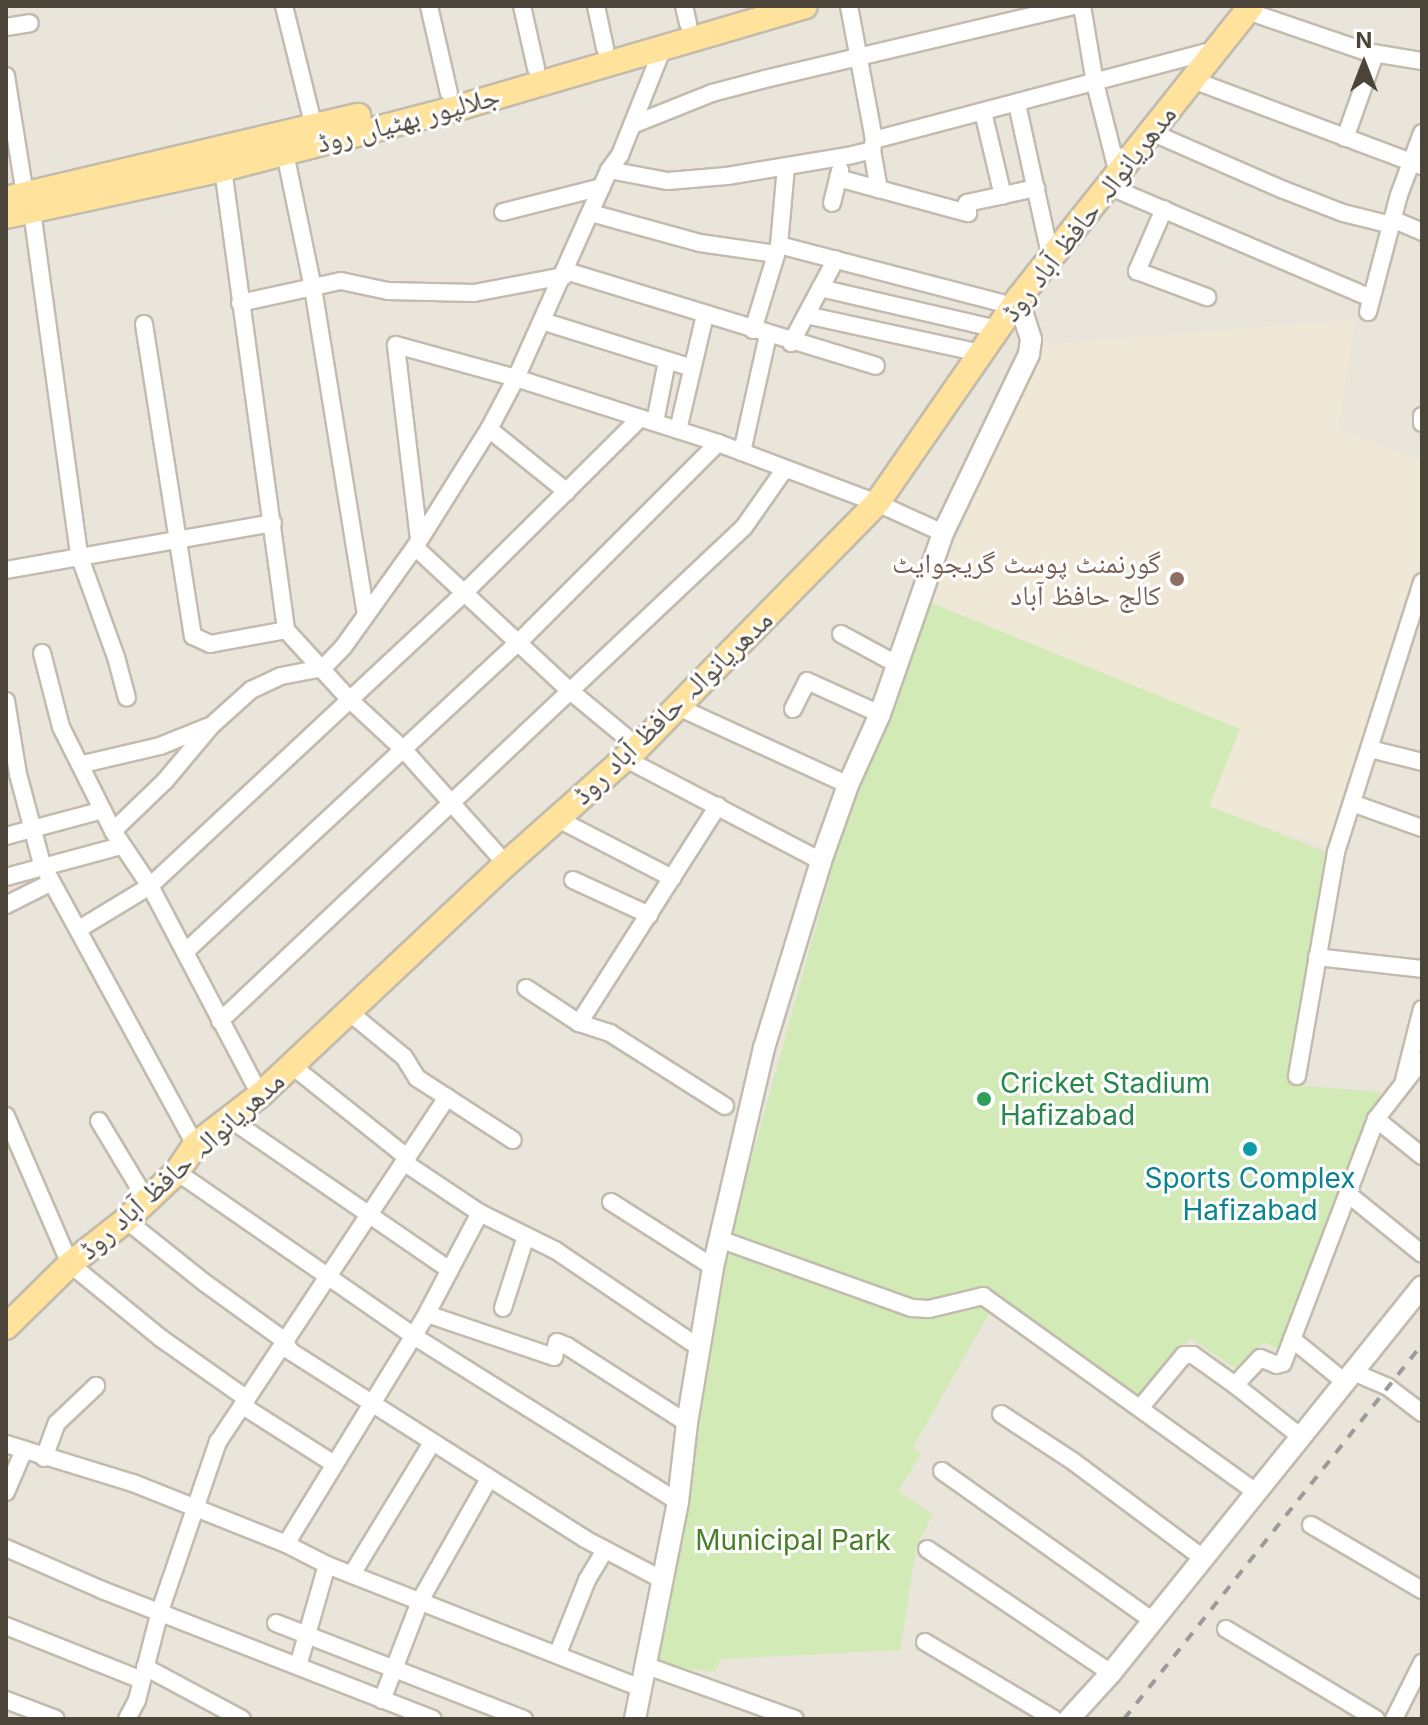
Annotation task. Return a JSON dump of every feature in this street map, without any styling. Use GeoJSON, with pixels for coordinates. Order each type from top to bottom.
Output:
{"type":"FeatureCollection","features":[{"type":"Feature","properties":{"kind":"main road","name":"جلالپور بھٹیاں روڈ"},"geometry":{"type":"LineString","coordinates":[[6,216],[21,202],[449,93],[605,48],[686,15],[748,6]]}},
{"type":"Feature","properties":{"kind":"main road","name":"جلالپور بھٹیاں روڈ"},"geometry":{"type":"LineString","coordinates":[[21,202],[223,169],[464,106],[805,6]]}},
{"type":"Feature","properties":{"kind":"main road","name":"مدھریانوالہ حافظ آباد روڈ"},"geometry":{"type":"LineString","coordinates":[[6,1326],[70,1264],[147,1201],[177,1172],[195,1145],[260,1095],[506,864],[631,753],[877,503],[1016,303],[1249,8]]}},
{"type":"Feature","properties":{"kind":"street"},"geometry":{"type":"LineString","coordinates":[[284,6],[314,127]]}},
{"type":"Feature","properties":{"kind":"street"},"geometry":{"type":"LineString","coordinates":[[429,6],[449,93]]}},
{"type":"Feature","properties":{"kind":"street"},"geometry":{"type":"LineString","coordinates":[[522,6],[536,68]]}},
{"type":"Feature","properties":{"kind":"street"},"geometry":{"type":"LineString","coordinates":[[596,6],[605,48]]}},
{"type":"Feature","properties":{"kind":"street"},"geometry":{"type":"LineString","coordinates":[[849,6],[879,189]]}},
{"type":"Feature","properties":{"kind":"street"},"geometry":{"type":"LineString","coordinates":[[632,125],[712,93],[1073,6]]}},
{"type":"Feature","properties":{"kind":"street"},"geometry":{"type":"LineString","coordinates":[[1082,6],[1113,180],[1164,209],[1370,305],[1392,222],[1417,164],[1422,133]]}},
{"type":"Feature","properties":{"kind":"street"},"geometry":{"type":"LineString","coordinates":[[1249,8],[1375,54],[1422,61]]}},
{"type":"Feature","properties":{"kind":"street"},"geometry":{"type":"LineString","coordinates":[[6,27],[30,23]]}},
{"type":"Feature","properties":{"kind":"street"},"geometry":{"type":"LineString","coordinates":[[6,877],[117,838],[211,726],[251,690],[281,676],[323,668],[366,615],[417,543],[489,429],[516,378],[609,170],[620,155],[664,45]]}},
{"type":"Feature","properties":{"kind":"street"},"geometry":{"type":"LineString","coordinates":[[609,170],[668,181],[844,157],[873,145],[983,112],[1214,50]]}},
{"type":"Feature","properties":{"kind":"street"},"geometry":{"type":"LineString","coordinates":[[1345,138],[1375,54]]}},
{"type":"Feature","properties":{"kind":"street"},"geometry":{"type":"LineString","coordinates":[[6,76],[21,202],[79,555],[116,657],[127,698]]}},
{"type":"Feature","properties":{"kind":"street"},"geometry":{"type":"LineString","coordinates":[[1193,80],[1417,164]]}},
{"type":"Feature","properties":{"kind":"street"},"geometry":{"type":"LineString","coordinates":[[1017,104],[1051,258]]}},
{"type":"Feature","properties":{"kind":"street"},"geometry":{"type":"LineString","coordinates":[[983,112],[1003,196]]}},
{"type":"Feature","properties":{"kind":"street"},"geometry":{"type":"LineString","coordinates":[[1151,132],[1343,213],[1392,222],[1422,232]]}},
{"type":"Feature","properties":{"kind":"street"},"geometry":{"type":"LineString","coordinates":[[285,153],[313,288],[366,615]]}},
{"type":"Feature","properties":{"kind":"street"},"geometry":{"type":"LineString","coordinates":[[832,203],[844,157]]}},
{"type":"Feature","properties":{"kind":"street"},"geometry":{"type":"LineString","coordinates":[[742,452],[777,249],[786,167]]}},
{"type":"Feature","properties":{"kind":"street"},"geometry":{"type":"LineString","coordinates":[[223,169],[286,630],[350,700],[404,750],[506,864]]}},
{"type":"Feature","properties":{"kind":"street"},"geometry":{"type":"LineString","coordinates":[[838,178],[968,213],[967,203],[1036,188]]}},
{"type":"Feature","properties":{"kind":"street"},"geometry":{"type":"LineString","coordinates":[[503,212],[602,187]]}},
{"type":"Feature","properties":{"kind":"street"},"geometry":{"type":"LineString","coordinates":[[1164,209],[1137,271],[1207,297]]}},
{"type":"Feature","properties":{"kind":"street"},"geometry":{"type":"LineString","coordinates":[[591,213],[700,243],[777,249],[836,259],[1016,303],[1031,339],[1029,354],[943,533],[880,714],[848,785],[821,861],[764,1048],[713,1267],[687,1423],[678,1502],[635,1719]]}},
{"type":"Feature","properties":{"kind":"street"},"geometry":{"type":"LineString","coordinates":[[791,343],[836,259]]}},
{"type":"Feature","properties":{"kind":"street"},"geometry":{"type":"LineString","coordinates":[[240,303],[341,281],[388,291],[474,293],[565,273],[876,366]]}},
{"type":"Feature","properties":{"kind":"street"},"geometry":{"type":"LineString","coordinates":[[820,288],[997,329]]}},
{"type":"Feature","properties":{"kind":"street"},"geometry":{"type":"LineString","coordinates":[[678,430],[705,315]]}},
{"type":"Feature","properties":{"kind":"street"},"geometry":{"type":"LineString","coordinates":[[806,315],[981,353]]}},
{"type":"Feature","properties":{"kind":"street"},"geometry":{"type":"LineString","coordinates":[[542,321],[692,368]]}},
{"type":"Feature","properties":{"kind":"street"},"geometry":{"type":"LineString","coordinates":[[144,324],[193,636],[210,644],[286,630]]}},
{"type":"Feature","properties":{"kind":"street"},"geometry":{"type":"LineString","coordinates":[[821,861],[718,806],[631,753],[417,543],[396,345],[516,378],[718,443],[877,503],[943,533]]}},
{"type":"Feature","properties":{"kind":"street"},"geometry":{"type":"LineString","coordinates":[[79,929],[150,886],[465,592],[567,492],[648,420],[667,361]]}},
{"type":"Feature","properties":{"kind":"street"},"geometry":{"type":"LineString","coordinates":[[1422,416],[1422,423]]}},
{"type":"Feature","properties":{"kind":"street"},"geometry":{"type":"LineString","coordinates":[[489,429],[567,492]]}},
{"type":"Feature","properties":{"kind":"street"},"geometry":{"type":"LineString","coordinates":[[185,952],[518,643],[718,443]]}},
{"type":"Feature","properties":{"kind":"street"},"geometry":{"type":"LineString","coordinates":[[220,1021],[453,805],[569,690],[744,527],[784,470]]}},
{"type":"Feature","properties":{"kind":"street"},"geometry":{"type":"LineString","coordinates":[[6,570],[273,523]]}},
{"type":"Feature","properties":{"kind":"street"},"geometry":{"type":"LineString","coordinates":[[1297,1076],[1336,852],[1422,582]]}},
{"type":"Feature","properties":{"kind":"street"},"geometry":{"type":"LineString","coordinates":[[841,634],[898,665]]}},
{"type":"Feature","properties":{"kind":"street"},"geometry":{"type":"LineString","coordinates":[[42,653],[61,727],[83,764],[117,838],[150,886],[260,1095]]}},
{"type":"Feature","properties":{"kind":"street"},"geometry":{"type":"LineString","coordinates":[[793,709],[807,681],[880,714]]}},
{"type":"Feature","properties":{"kind":"street"},"geometry":{"type":"LineString","coordinates":[[6,701],[31,828],[42,864],[195,1145]]}},
{"type":"Feature","properties":{"kind":"street"},"geometry":{"type":"LineString","coordinates":[[678,707],[848,785]]}},
{"type":"Feature","properties":{"kind":"street"},"geometry":{"type":"LineString","coordinates":[[83,764],[160,746],[211,726]]}},
{"type":"Feature","properties":{"kind":"street"},"geometry":{"type":"LineString","coordinates":[[1370,749],[1422,762]]}},
{"type":"Feature","properties":{"kind":"street"},"geometry":{"type":"LineString","coordinates":[[1352,803],[1422,828]]}},
{"type":"Feature","properties":{"kind":"street"},"geometry":{"type":"LineString","coordinates":[[579,1023],[718,806]]}},
{"type":"Feature","properties":{"kind":"street"},"geometry":{"type":"LineString","coordinates":[[6,836],[103,810]]}},
{"type":"Feature","properties":{"kind":"street"},"geometry":{"type":"LineString","coordinates":[[556,818],[672,878]]}},
{"type":"Feature","properties":{"kind":"street"},"geometry":{"type":"LineString","coordinates":[[573,880],[649,915]]}},
{"type":"Feature","properties":{"kind":"street"},"geometry":{"type":"LineString","coordinates":[[6,905],[52,882]]}},
{"type":"Feature","properties":{"kind":"street"},"geometry":{"type":"LineString","coordinates":[[1317,957],[1422,969]]}},
{"type":"Feature","properties":{"kind":"street"},"geometry":{"type":"LineString","coordinates":[[526,988],[579,1023],[610,1033],[725,1106]]}},
{"type":"Feature","properties":{"kind":"street"},"geometry":{"type":"LineString","coordinates":[[1404,1082],[1402,1074],[1422,1009]]}},
{"type":"Feature","properties":{"kind":"street"},"geometry":{"type":"LineString","coordinates":[[349,1012],[404,1057],[417,1078],[513,1140]]}},
{"type":"Feature","properties":{"kind":"street"},"geometry":{"type":"LineString","coordinates":[[1235,1385],[1260,1358],[1277,1365],[1283,1363],[1376,1119],[1422,1060]]}},
{"type":"Feature","properties":{"kind":"street"},"geometry":{"type":"LineString","coordinates":[[291,1065],[407,1160],[480,1213],[555,1250],[701,1349]]}},
{"type":"Feature","properties":{"kind":"street"},"geometry":{"type":"LineString","coordinates":[[127,1719],[218,1442],[447,1097]]}},
{"type":"Feature","properties":{"kind":"street"},"geometry":{"type":"LineString","coordinates":[[6,1116],[70,1264],[245,1402],[334,1464]]}},
{"type":"Feature","properties":{"kind":"street"},"geometry":{"type":"LineString","coordinates":[[230,1119],[450,1270]]}},
{"type":"Feature","properties":{"kind":"street"},"geometry":{"type":"LineString","coordinates":[[1376,1119],[1422,1156]]}},
{"type":"Feature","properties":{"kind":"street"},"geometry":{"type":"LineString","coordinates":[[99,1121],[147,1201]]}},
{"type":"Feature","properties":{"kind":"street"},"geometry":{"type":"LineString","coordinates":[[177,1172],[412,1334],[678,1502]]}},
{"type":"Feature","properties":{"kind":"street"},"geometry":{"type":"LineString","coordinates":[[1348,1194],[1422,1254]]}},
{"type":"Feature","properties":{"kind":"street"},"geometry":{"type":"LineString","coordinates":[[611,1202],[713,1267]]}},
{"type":"Feature","properties":{"kind":"street"},"geometry":{"type":"LineString","coordinates":[[286,1544],[427,1314],[480,1213]]}},
{"type":"Feature","properties":{"kind":"street"},"geometry":{"type":"LineString","coordinates":[[126,1220],[285,1341],[290,1351],[489,1479],[605,1550],[661,1579]]}},
{"type":"Feature","properties":{"kind":"street"},"geometry":{"type":"LineString","coordinates":[[503,1308],[526,1236]]}},
{"type":"Feature","properties":{"kind":"street"},"geometry":{"type":"LineString","coordinates":[[719,1239],[912,1308],[929,1309],[983,1296],[1256,1492]]}},
{"type":"Feature","properties":{"kind":"street"},"geometry":{"type":"LineString","coordinates":[[1069,1719],[1111,1673],[1422,1286]]}},
{"type":"Feature","properties":{"kind":"street"},"geometry":{"type":"LineString","coordinates":[[427,1314],[554,1357],[557,1342],[567,1346],[687,1423]]}},
{"type":"Feature","properties":{"kind":"street"},"geometry":{"type":"LineString","coordinates":[[1292,1339],[1349,1377],[1388,1387],[1422,1413]]}},
{"type":"Feature","properties":{"kind":"street"},"geometry":{"type":"LineString","coordinates":[[1141,1407],[1184,1355],[1193,1355],[1301,1437]]}},
{"type":"Feature","properties":{"kind":"street"},"geometry":{"type":"LineString","coordinates":[[44,1458],[57,1423],[96,1386]]}},
{"type":"Feature","properties":{"kind":"street"},"geometry":{"type":"LineString","coordinates":[[1001,1414],[1074,1462],[1203,1558]]}},
{"type":"Feature","properties":{"kind":"street"},"geometry":{"type":"LineString","coordinates":[[352,1574],[432,1443]]}},
{"type":"Feature","properties":{"kind":"street"},"geometry":{"type":"LineString","coordinates":[[6,1444],[133,1483],[286,1544],[327,1565],[421,1599],[639,1687]]}},
{"type":"Feature","properties":{"kind":"street"},"geometry":{"type":"LineString","coordinates":[[6,1492],[24,1450]]}},
{"type":"Feature","properties":{"kind":"street"},"geometry":{"type":"LineString","coordinates":[[942,1471],[1153,1621]]}},
{"type":"Feature","properties":{"kind":"street"},"geometry":{"type":"LineString","coordinates":[[382,1700],[421,1599],[489,1479]]}},
{"type":"Feature","properties":{"kind":"street"},"geometry":{"type":"LineString","coordinates":[[1311,1525],[1422,1590]]}},
{"type":"Feature","properties":{"kind":"street"},"geometry":{"type":"LineString","coordinates":[[6,1548],[433,1719]]}},
{"type":"Feature","properties":{"kind":"street"},"geometry":{"type":"LineString","coordinates":[[927,1549],[1111,1673]]}},
{"type":"Feature","properties":{"kind":"street"},"geometry":{"type":"LineString","coordinates":[[558,1653],[587,1580],[605,1550]]}},
{"type":"Feature","properties":{"kind":"street"},"geometry":{"type":"LineString","coordinates":[[298,1666],[327,1565]]}},
{"type":"Feature","properties":{"kind":"street"},"geometry":{"type":"LineString","coordinates":[[276,1623],[394,1667],[501,1715],[524,1719]]}},
{"type":"Feature","properties":{"kind":"street"},"geometry":{"type":"LineString","coordinates":[[6,1626],[143,1674],[242,1719]]}},
{"type":"Feature","properties":{"kind":"street"},"geometry":{"type":"LineString","coordinates":[[1226,1629],[1376,1719]]}},
{"type":"Feature","properties":{"kind":"street"},"geometry":{"type":"LineString","coordinates":[[925,1642],[1054,1719]]}},
{"type":"Feature","properties":{"kind":"street"},"geometry":{"type":"LineString","coordinates":[[1394,1719],[1422,1663]]}},
{"type":"Feature","properties":{"kind":"street"},"geometry":{"type":"LineString","coordinates":[[644,1665],[795,1719]]}},
{"type":"Feature","properties":{"kind":"street"},"geometry":{"type":"LineString","coordinates":[[6,1700],[56,1719]]}},
{"type":"Feature","properties":{"kind":"shaded area"},"geometry":{"type":"Polygon","coordinates":[[[6,6],[1422,6],[1422,1719],[6,1719],[6,6]]]}},
{"type":"Feature","properties":{"kind":"shaded area","name":"گورنمنٹ پوسٹ گریجوایٹ کالج حافظ آباد"},"geometry":{"type":"Polygon","coordinates":[[[1355,320],[1338,429],[1422,461],[1422,556],[1331,848],[1209,808],[1239,730],[930,602],[1040,345],[1355,320]]]}},
{"type":"Feature","properties":{"kind":"green space"},"geometry":{"type":"Polygon","coordinates":[[[929,602],[1240,729],[1209,806],[1331,854],[1292,1085],[1381,1092],[1280,1350],[1263,1342],[1241,1372],[1190,1338],[1142,1398],[986,1289],[942,1300],[897,1298],[731,1232],[848,812],[929,602]]]}},
{"type":"Feature","properties":{"kind":"green space","name":"Municipal Park"},"geometry":{"type":"Polygon","coordinates":[[[724,1247],[927,1317],[971,1304],[982,1304],[991,1310],[913,1447],[921,1454],[898,1491],[933,1515],[917,1544],[900,1650],[720,1659],[715,1672],[656,1665],[724,1247]]]}},
{"type":"Feature","properties":{"kind":"railway"},"geometry":{"type":"LineString","coordinates":[[1124,1719],[1422,1345]]}},
{"type":"Feature","properties":{"kind":"place","name":"گورنمنٹ پوسٹ گریجوایٹ کالج حافظ آباد"},"geometry":{"type":"Point","coordinates":[1177,579]}},
{"type":"Feature","properties":{"kind":"place","name":"Cricket Stadium Hafizabad"},"geometry":{"type":"Point","coordinates":[984,1099]}},
{"type":"Feature","properties":{"kind":"place","name":"Sports Complex Hafizabad"},"geometry":{"type":"Point","coordinates":[1250,1149]}}]}
